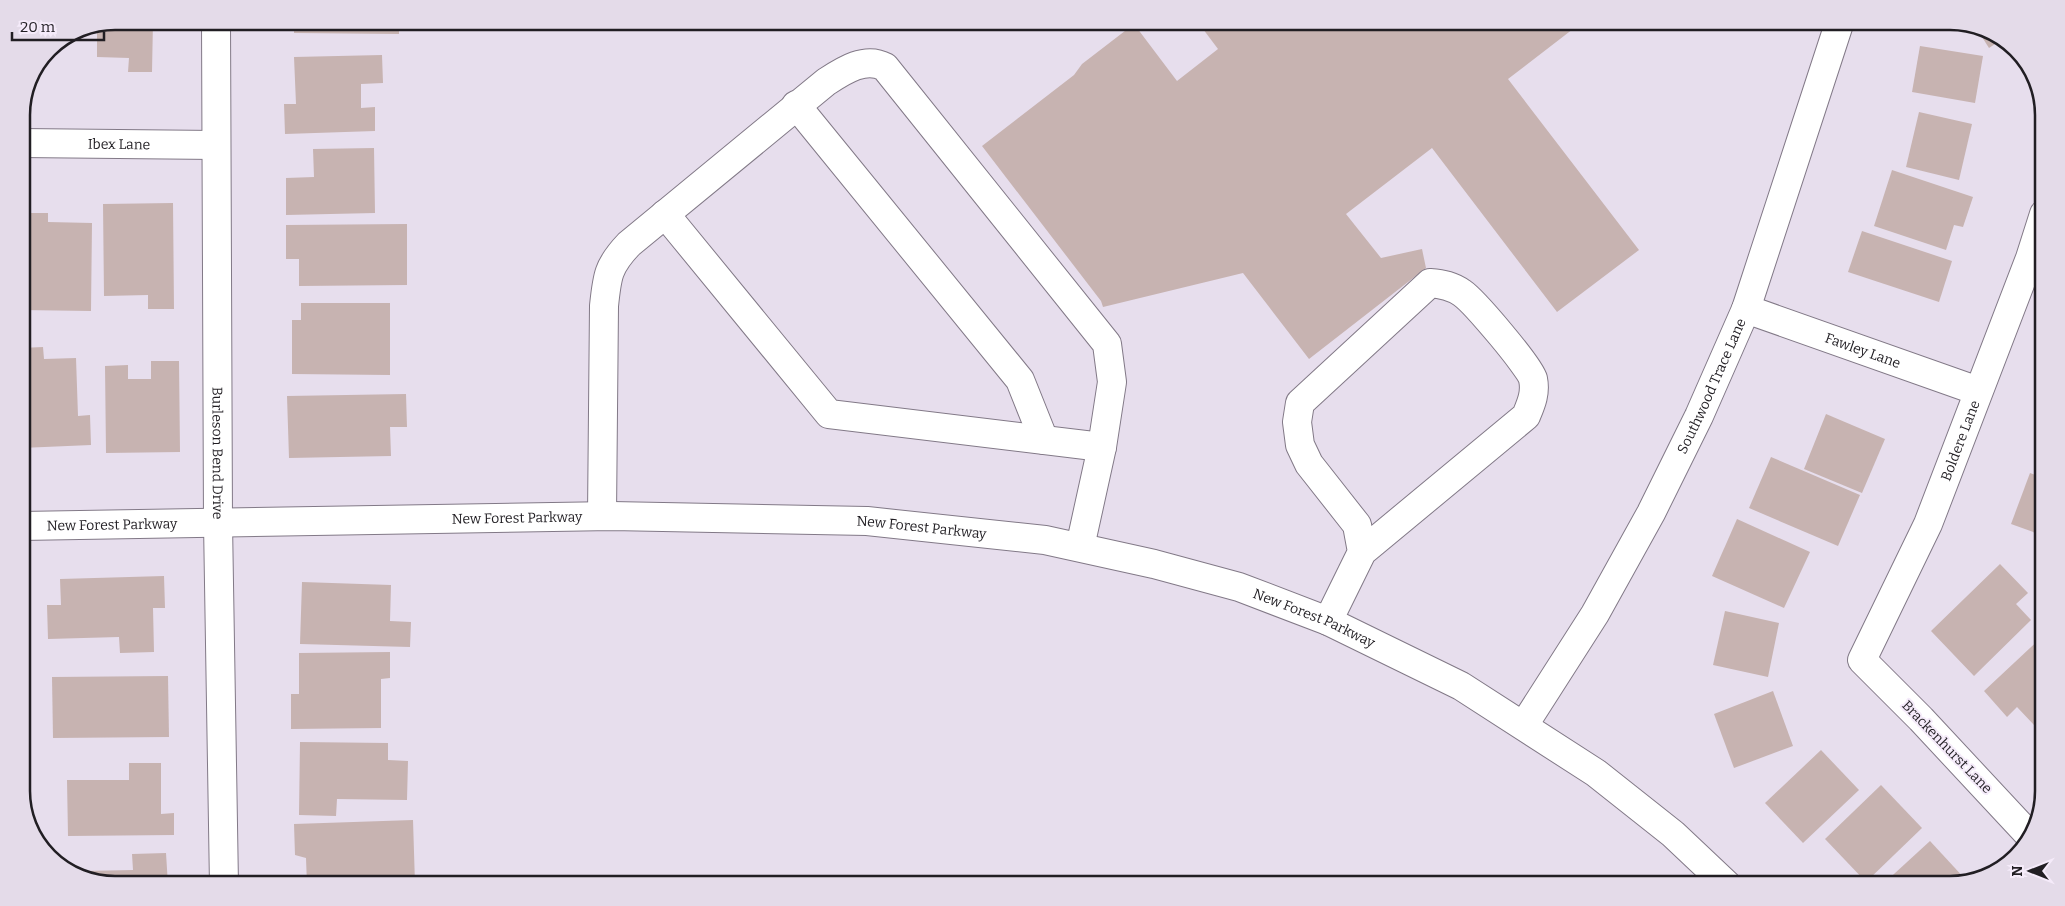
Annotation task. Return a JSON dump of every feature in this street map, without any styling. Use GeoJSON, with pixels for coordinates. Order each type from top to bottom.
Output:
{"type":"FeatureCollection","features":[{"type":"Feature","properties":{"kind":"street","name":"Burleson Bend Drive"},"geometry":{"type":"LineString","coordinates":[[216,30],[218,523],[224,876]]}},
{"type":"Feature","properties":{"kind":"street","name":"Southwood Trace Lane"},"geometry":{"type":"LineString","coordinates":[[1524,726],[1595,614],[1651,513],[1699,416],[1746,309],[1837,30]]}},
{"type":"Feature","properties":{"kind":"street"},"geometry":{"type":"LineString","coordinates":[[602,516],[604,306],[611,266],[629,244],[796,105],[826,82],[857,65],[872,63],[885,67],[1107,344],[1112,382],[1102,447],[1080,547]]}},
{"type":"Feature","properties":{"kind":"street"},"geometry":{"type":"LineString","coordinates":[[796,105],[1020,380],[1044,440]]}},
{"type":"Feature","properties":{"kind":"street","name":"Ibex Lane"},"geometry":{"type":"LineString","coordinates":[[30,143],[216,144]]}},
{"type":"Feature","properties":{"kind":"street"},"geometry":{"type":"LineString","coordinates":[[665,214],[829,414],[1102,447]]}},
{"type":"Feature","properties":{"kind":"street","name":"Boldere Lane"},"geometry":{"type":"LineString","coordinates":[[1862,660],[1928,524],[2035,242]]}},
{"type":"Feature","properties":{"kind":"street"},"geometry":{"type":"LineString","coordinates":[[1328,621],[1362,552],[1526,416],[1534,397],[1532,378],[1524,362],[1464,294],[1447,284],[1430,283],[1300,403],[1297,422],[1300,445],[1309,464],[1357,525],[1362,552]]}},
{"type":"Feature","properties":{"kind":"street","name":"Fawley Lane"},"geometry":{"type":"LineString","coordinates":[[1746,309],[1978,391]]}},
{"type":"Feature","properties":{"kind":"street","name":"New Forest Parkway"},"geometry":{"type":"LineString","coordinates":[[30,526],[602,516],[867,521],[980,532],[1045,540],[1080,547],[1154,564],[1239,587],[1328,621],[1461,686],[1596,773],[1673,834],[1717,876]]}},
{"type":"Feature","properties":{"kind":"street","name":"Brackenhurst Lane"},"geometry":{"type":"LineString","coordinates":[[1862,660],[1956,755],[2025,831]]}},
{"type":"Feature","properties":{"kind":"building"},"geometry":{"type":"Polygon","coordinates":[[[115,30],[153,30],[152,72],[128,72],[129,58],[97,57],[97,32],[115,30]]]}},
{"type":"Feature","properties":{"kind":"building"},"geometry":{"type":"Polygon","coordinates":[[[294,30],[399,30],[399,34],[294,33],[294,30]]]}},
{"type":"Feature","properties":{"kind":"building"},"geometry":{"type":"Polygon","coordinates":[[[1126,30],[1139,30],[1177,81],[1218,49],[1204,30],[1572,30],[1508,79],[1639,250],[1557,312],[1432,148],[1346,214],[1381,258],[1422,249],[1426,268],[1309,359],[1243,273],[1103,307],[1101,301],[982,146],[1074,75],[1082,64],[1126,30]]]}},
{"type":"Feature","properties":{"kind":"building"},"geometry":{"type":"Polygon","coordinates":[[[1981,36],[1996,43],[1989,48],[1981,36]]]}},
{"type":"Feature","properties":{"kind":"building"},"geometry":{"type":"Polygon","coordinates":[[[1920,46],[1983,56],[1975,103],[1912,92],[1920,46]]]}},
{"type":"Feature","properties":{"kind":"building"},"geometry":{"type":"Polygon","coordinates":[[[382,55],[383,83],[361,84],[361,108],[375,107],[375,131],[285,134],[284,104],[296,104],[294,57],[382,55]]]}},
{"type":"Feature","properties":{"kind":"building"},"geometry":{"type":"Polygon","coordinates":[[[1919,112],[1972,124],[1959,180],[1906,167],[1919,112]]]}},
{"type":"Feature","properties":{"kind":"building"},"geometry":{"type":"Polygon","coordinates":[[[374,148],[375,213],[286,215],[286,178],[314,177],[313,149],[374,148]]]}},
{"type":"Feature","properties":{"kind":"building"},"geometry":{"type":"Polygon","coordinates":[[[1892,170],[1973,197],[1963,227],[1954,225],[1946,250],[1874,226],[1892,170]]]}},
{"type":"Feature","properties":{"kind":"building"},"geometry":{"type":"Polygon","coordinates":[[[173,203],[174,309],[148,309],[148,295],[104,296],[103,204],[173,203]]]}},
{"type":"Feature","properties":{"kind":"building"},"geometry":{"type":"Polygon","coordinates":[[[30,213],[48,213],[48,222],[92,223],[91,311],[30,310],[30,213]]]}},
{"type":"Feature","properties":{"kind":"building"},"geometry":{"type":"Polygon","coordinates":[[[407,224],[407,285],[299,286],[299,259],[286,259],[286,225],[407,224]]]}},
{"type":"Feature","properties":{"kind":"building"},"geometry":{"type":"Polygon","coordinates":[[[1862,231],[1952,261],[1939,302],[1848,272],[1862,231]]]}},
{"type":"Feature","properties":{"kind":"building"},"geometry":{"type":"Polygon","coordinates":[[[301,303],[390,303],[390,375],[292,374],[292,320],[301,320],[301,303]]]}},
{"type":"Feature","properties":{"kind":"building"},"geometry":{"type":"Polygon","coordinates":[[[43,347],[44,359],[76,358],[78,416],[90,415],[91,445],[30,448],[30,348],[43,347]]]}},
{"type":"Feature","properties":{"kind":"building"},"geometry":{"type":"Polygon","coordinates":[[[151,361],[179,361],[180,452],[106,453],[105,366],[128,365],[128,379],[151,379],[151,361]]]}},
{"type":"Feature","properties":{"kind":"building"},"geometry":{"type":"Polygon","coordinates":[[[406,394],[407,427],[390,427],[391,456],[289,458],[287,396],[406,394]]]}},
{"type":"Feature","properties":{"kind":"building"},"geometry":{"type":"Polygon","coordinates":[[[1826,414],[1885,439],[1862,493],[1804,469],[1826,414]]]}},
{"type":"Feature","properties":{"kind":"building"},"geometry":{"type":"Polygon","coordinates":[[[1771,457],[1860,495],[1838,546],[1749,508],[1771,457]]]}},
{"type":"Feature","properties":{"kind":"building"},"geometry":{"type":"Polygon","coordinates":[[[2030,473],[2035,475],[2035,533],[2011,524],[2030,473]]]}},
{"type":"Feature","properties":{"kind":"building"},"geometry":{"type":"Polygon","coordinates":[[[1737,519],[1810,552],[1784,608],[1712,576],[1737,519]]]}},
{"type":"Feature","properties":{"kind":"building"},"geometry":{"type":"Polygon","coordinates":[[[2000,564],[2028,593],[2016,604],[2031,620],[1974,676],[1931,631],[2000,564]]]}},
{"type":"Feature","properties":{"kind":"building"},"geometry":{"type":"Polygon","coordinates":[[[164,576],[165,608],[153,608],[154,652],[120,653],[119,637],[48,639],[47,605],[61,605],[60,579],[164,576]]]}},
{"type":"Feature","properties":{"kind":"building"},"geometry":{"type":"Polygon","coordinates":[[[302,582],[391,585],[390,621],[411,622],[410,647],[300,644],[302,582]]]}},
{"type":"Feature","properties":{"kind":"building"},"geometry":{"type":"Polygon","coordinates":[[[1725,611],[1779,623],[1768,677],[1713,665],[1725,611]]]}},
{"type":"Feature","properties":{"kind":"building"},"geometry":{"type":"Polygon","coordinates":[[[2035,643],[2035,724],[2017,707],[2007,717],[1984,691],[2035,643]]]}},
{"type":"Feature","properties":{"kind":"building"},"geometry":{"type":"Polygon","coordinates":[[[390,652],[390,678],[381,679],[381,728],[291,729],[291,694],[299,694],[299,653],[390,652]]]}},
{"type":"Feature","properties":{"kind":"building"},"geometry":{"type":"Polygon","coordinates":[[[168,676],[169,737],[53,738],[52,677],[168,676]]]}},
{"type":"Feature","properties":{"kind":"building"},"geometry":{"type":"Polygon","coordinates":[[[1773,691],[1793,746],[1734,768],[1714,714],[1773,691]]]}},
{"type":"Feature","properties":{"kind":"building"},"geometry":{"type":"Polygon","coordinates":[[[300,742],[388,743],[388,760],[408,761],[407,800],[337,799],[336,816],[299,815],[300,742]]]}},
{"type":"Feature","properties":{"kind":"building"},"geometry":{"type":"Polygon","coordinates":[[[1821,750],[1859,790],[1803,843],[1765,803],[1821,750]]]}},
{"type":"Feature","properties":{"kind":"building"},"geometry":{"type":"Polygon","coordinates":[[[129,763],[161,763],[161,814],[174,813],[174,835],[68,836],[67,780],[129,780],[129,763]]]}},
{"type":"Feature","properties":{"kind":"building"},"geometry":{"type":"Polygon","coordinates":[[[1881,785],[1922,828],[1872,876],[1860,876],[1825,839],[1881,785]]]}},
{"type":"Feature","properties":{"kind":"building"},"geometry":{"type":"Polygon","coordinates":[[[413,820],[415,876],[307,876],[306,858],[295,855],[294,824],[413,820]]]}},
{"type":"Feature","properties":{"kind":"building"},"geometry":{"type":"Polygon","coordinates":[[[1930,841],[1961,875],[1950,876],[1892,876],[1930,841]]]}},
{"type":"Feature","properties":{"kind":"building"},"geometry":{"type":"Polygon","coordinates":[[[166,853],[167,876],[115,876],[86,871],[133,870],[132,854],[166,853]]]}}]}
